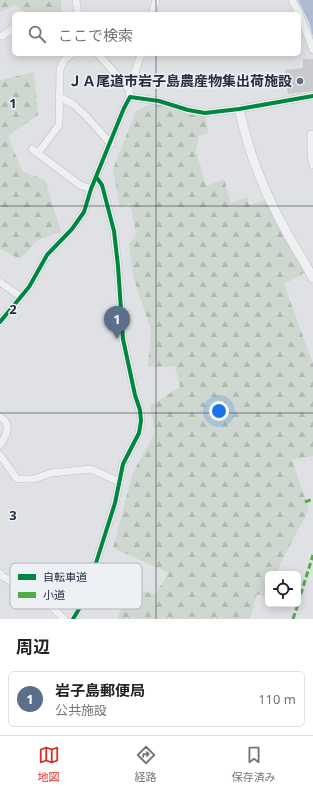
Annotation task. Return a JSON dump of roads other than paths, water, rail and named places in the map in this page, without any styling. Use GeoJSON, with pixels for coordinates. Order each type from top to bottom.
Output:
{"type":"FeatureCollection","features":[{"type":"Feature","properties":{"kind":"street"},"geometry":{"type":"LineString","coordinates":[[76,0],[78,12]]}},
{"type":"Feature","properties":{"kind":"street"},"geometry":{"type":"LineString","coordinates":[[153,12],[156,0]]}},
{"type":"Feature","properties":{"kind":"street"},"geometry":{"type":"LineString","coordinates":[[292,0],[298,12]]}},
{"type":"Feature","properties":{"kind":"street"},"geometry":{"type":"LineString","coordinates":[[301,18],[313,50]]}},
{"type":"Feature","properties":{"kind":"street"},"geometry":{"type":"LineString","coordinates":[[2,36],[12,29]]}},
{"type":"Feature","properties":{"kind":"street"},"geometry":{"type":"LineString","coordinates":[[69,56],[64,60],[60,69],[59,125],[35,151],[80,185],[91,189]]}},
{"type":"Feature","properties":{"kind":"street"},"geometry":{"type":"LineString","coordinates":[[100,56],[130,93],[195,112],[214,112],[239,109],[313,96]]}},
{"type":"Feature","properties":{"kind":"street"},"geometry":{"type":"LineString","coordinates":[[0,322],[29,287],[48,255],[72,229],[84,212],[91,189],[111,144],[130,93],[139,56]]}},
{"type":"Feature","properties":{"kind":"street"},"geometry":{"type":"LineString","coordinates":[[59,97],[73,104],[111,144]]}},
{"type":"Feature","properties":{"kind":"street"},"geometry":{"type":"LineString","coordinates":[[239,109],[246,136],[266,190],[280,220],[313,278]]}},
{"type":"Feature","properties":{"kind":"street"},"geometry":{"type":"LineString","coordinates":[[313,134],[311,134],[311,155],[313,165]]}},
{"type":"Feature","properties":{"kind":"street"},"geometry":{"type":"LineString","coordinates":[[96,563],[114,502],[123,464],[139,433],[141,421],[140,410],[123,339],[114,231],[102,185],[97,178]]}},
{"type":"Feature","properties":{"kind":"street"},"geometry":{"type":"LineString","coordinates":[[0,282],[21,297]]}},
{"type":"Feature","properties":{"kind":"street"},"geometry":{"type":"LineString","coordinates":[[0,417],[8,426],[7,434],[0,445]]}},
{"type":"Feature","properties":{"kind":"street"},"geometry":{"type":"LineString","coordinates":[[0,456],[17,479],[34,479],[51,473],[91,469],[115,480],[120,480]]}},
{"type":"Feature","properties":{"kind":"street"},"geometry":{"type":"LineString","coordinates":[[0,573],[10,581]]}},
{"type":"Feature","properties":{"kind":"street"},"geometry":{"type":"LineString","coordinates":[[54,609],[64,619]]}},
{"type":"Feature","properties":{"kind":"street"},"geometry":{"type":"LineString","coordinates":[[73,619],[79,609]]}},
{"type":"Feature","properties":{"kind":"water"},"geometry":{"type":"Polygon","coordinates":[[[298,0],[313,0],[313,37],[309,22],[298,0]]]}},
{"type":"Feature","properties":{"kind":"place","name":"ＪＡ尾道市岩子島農産物集出荷施設"},"geometry":{"type":"Point","coordinates":[300,81]}},
{"type":"Feature","properties":{"kind":"place","name":"岩子島郵便局"},"geometry":{"type":"Point","coordinates":[117,339]}}]}
